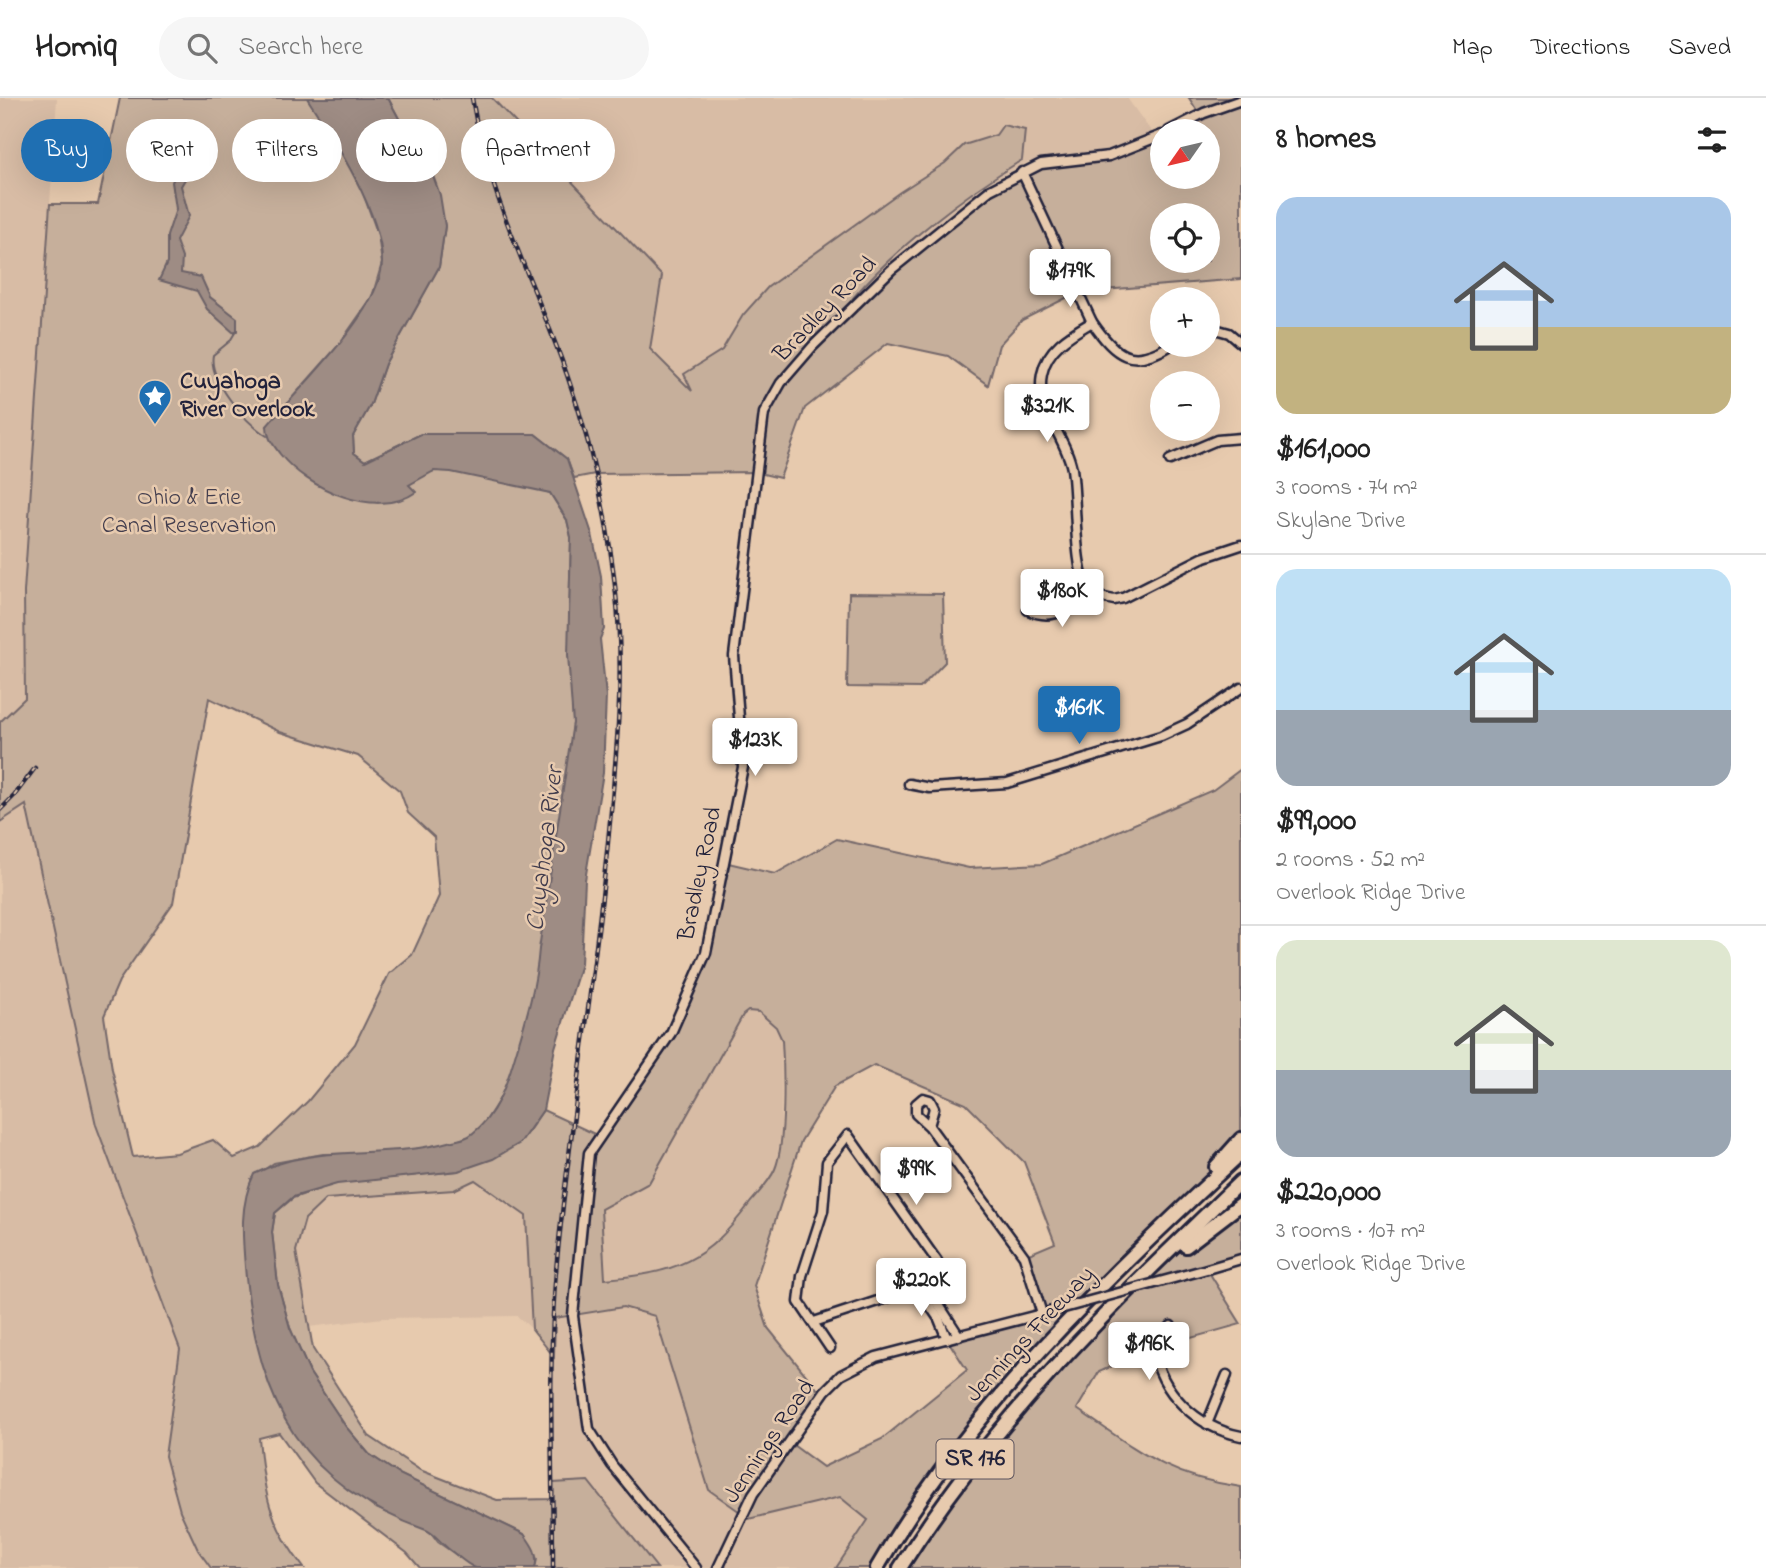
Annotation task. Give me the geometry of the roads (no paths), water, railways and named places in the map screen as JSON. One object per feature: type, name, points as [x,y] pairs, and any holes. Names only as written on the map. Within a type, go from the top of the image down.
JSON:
[{"type":"highway","points":[[1186,1205],[1241,1139]]},
{"type":"highway","name":"Jennings Freeway","points":[[877,1568],[924,1495],[985,1415],[1055,1335],[1241,1153]]},
{"type":"highway","name":"Jennings Freeway","points":[[901,1568],[947,1497],[998,1430],[1050,1370],[1241,1181]]},
{"type":"highway","points":[[1124,1297],[1241,1204]]},
{"type":"street","points":[[1193,119],[1241,100]]},
{"type":"street","name":"Bradley Road","points":[[696,1568],[612,1465],[589,1429],[573,1316],[589,1153],[671,1033],[706,953],[743,767],[734,656],[764,413],[781,383],[813,346],[891,270],[990,190],[1041,164],[1109,156],[1150,140]]},
{"type":"street","points":[[1022,172],[1092,322],[1107,344],[1127,356],[1150,356]]},
{"type":"street","points":[[1090,596],[1082,578],[1070,459],[1043,403],[1041,378],[1050,353],[1092,322]]},
{"type":"street","points":[[1220,330],[1229,333],[1241,343]]},
{"type":"street","points":[[1170,460],[1217,440],[1241,438]]},
{"type":"street","points":[[1028,610],[1046,617],[1057,615],[1090,596],[1114,600],[1123,598],[1202,558],[1241,545]]},
{"type":"street","points":[[909,784],[930,788],[1007,783],[1161,736],[1187,724],[1241,688]]},
{"type":"street","points":[[929,1126],[1024,1256],[1046,1313]]},
{"type":"street","points":[[814,1322],[922,1286],[937,1261],[848,1135],[827,1162],[823,1211],[802,1276],[799,1302],[830,1348]]},
{"type":"street","name":"Jennings Road","points":[[718,1568],[753,1494],[825,1391],[856,1365],[1241,1259]]},
{"type":"street","points":[[922,1286],[959,1336]]},
{"type":"street","points":[[922,1286],[940,1319],[947,1339]]},
{"type":"street","points":[[1171,1326],[1153,1348],[1156,1367],[1185,1409],[1207,1424],[1241,1436]]},
{"type":"street","points":[[1207,1424],[1227,1375]]},
{"type":"waterway","points":[[236,331],[230,341],[213,355],[216,376],[239,411],[267,436]]},
{"type":"railway","points":[[472,98],[479,134],[500,204],[554,340],[584,428],[608,538],[619,625],[618,718],[611,811],[554,1298],[551,1375],[553,1568]]},
{"type":"railway","points":[[0,810],[35,768]]},
{"type":"place","name":"Cuyahoga River Overlook","points":[[155,426]]},
{"type":"park label","name":"Ohio & Erie Canal Reservation","points":[[189,512]]},
{"type":"water label","name":"Cuyahoga River","points":[[546,849]]}]
